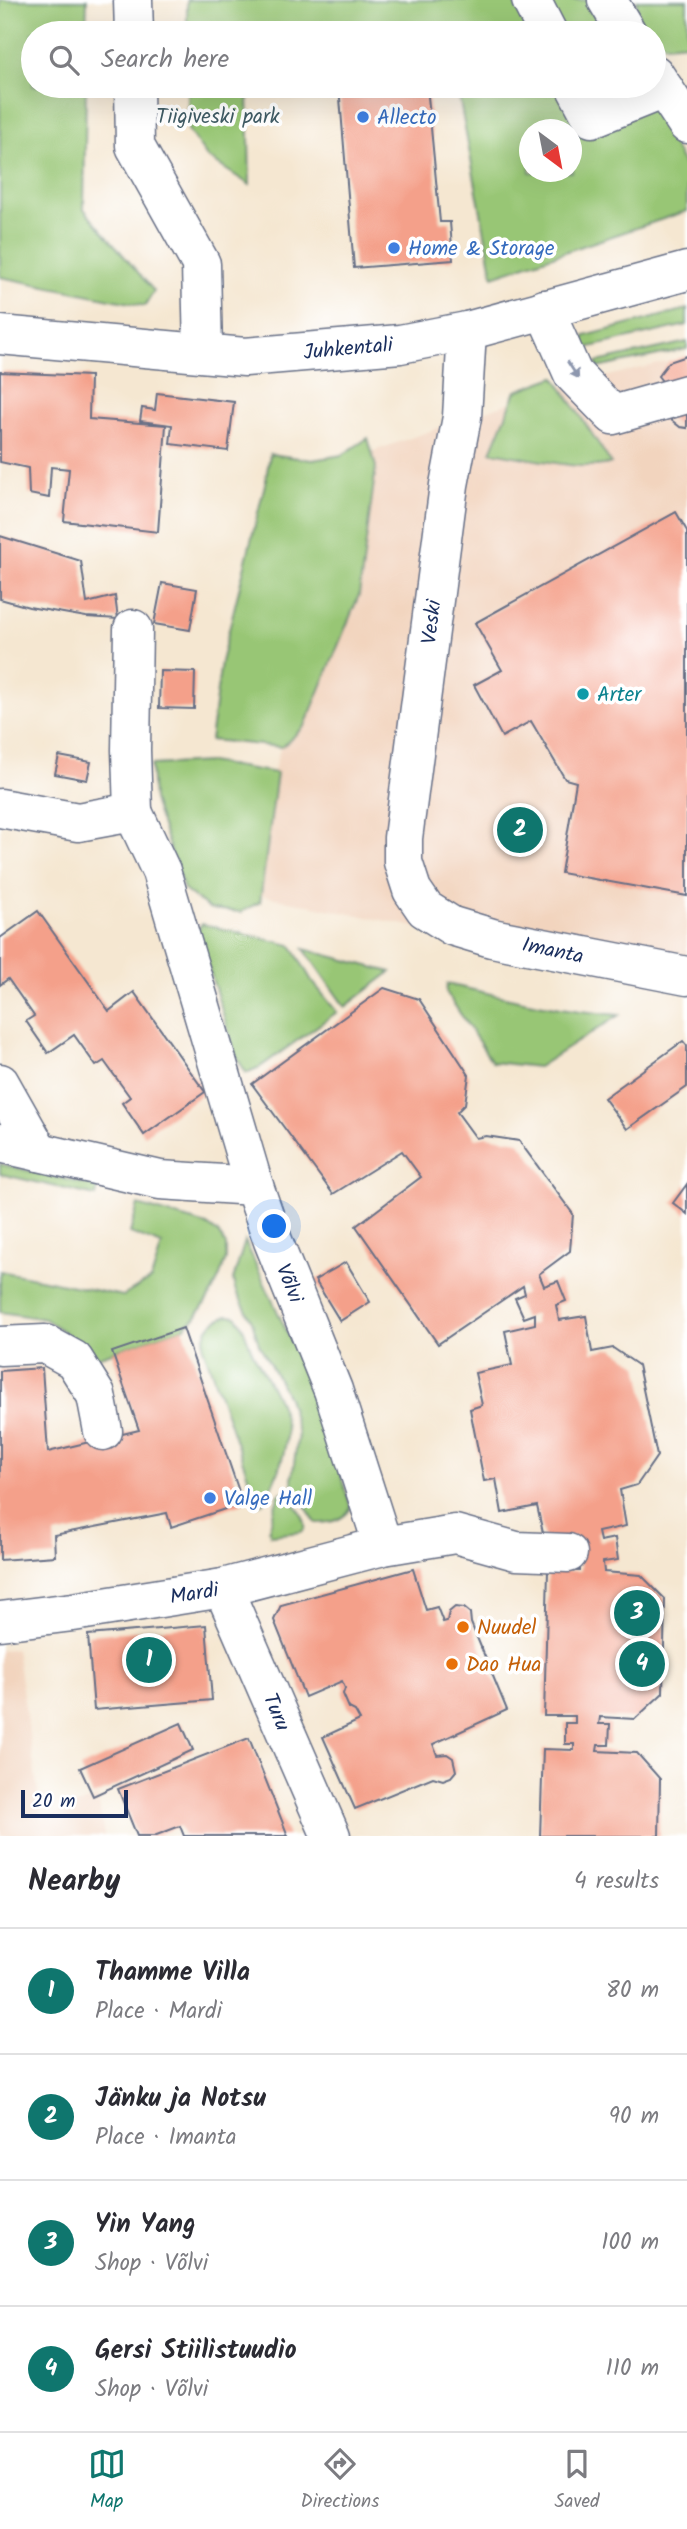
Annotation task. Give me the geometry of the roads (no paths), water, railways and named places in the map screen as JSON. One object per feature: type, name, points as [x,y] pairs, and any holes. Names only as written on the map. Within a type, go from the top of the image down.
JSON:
[{"type":"street","points":[[133,0],[134,21]]},
{"type":"street","points":[[531,0],[542,21]]},
{"type":"street","points":[[607,0],[620,21]]},
{"type":"street","points":[[666,92],[687,124]]},
{"type":"street","points":[[134,98],[135,146],[201,264],[203,353]]},
{"type":"street","points":[[581,98],[592,118],[628,98]]},
{"type":"street","name":"Juhkentali","points":[[0,335],[245,357],[400,344],[467,331],[687,271]]},
{"type":"street","points":[[544,309],[573,373],[613,415],[687,394]]},
{"type":"street","name":"Veski","points":[[425,909],[412,890],[403,862],[403,838],[449,485],[462,416],[467,331]]},
{"type":"street","points":[[0,808],[78,822],[133,812],[133,629]]},
{"type":"street","name":"Võlvi","points":[[133,812],[162,871],[254,1186],[273,1241],[333,1390],[383,1546]]},
{"type":"street","name":"Imanta","points":[[425,909],[452,926],[492,938],[687,976]]},
{"type":"street","points":[[0,1083],[39,1152]]},
{"type":"street","points":[[0,1143],[160,1180],[254,1186]]},
{"type":"street","points":[[0,1346],[45,1344],[74,1360],[96,1395],[103,1431]]},
{"type":"street","name":"Mardi","points":[[0,1620],[74,1612],[223,1588],[383,1546],[455,1534],[516,1551],[568,1553]]},
{"type":"street","name":"Turu","points":[[223,1588],[331,1836]]},
{"type":"place","name":"Allecto","points":[[363,117]]},
{"type":"place","name":"Home & Storage","points":[[394,248]]},
{"type":"place","name":"Arter","points":[[583,694]]},
{"type":"place","name":"Jänku ja Notsu","points":[[520,830]]},
{"type":"place","name":"Valge Hall","points":[[210,1498]]},
{"type":"place","name":"Yin Yang","points":[[637,1613]]},
{"type":"place","name":"Nuudel","points":[[463,1627]]},
{"type":"place","name":"Thamme Villa","points":[[149,1660]]},
{"type":"place","name":"Dao Hua","points":[[452,1664]]},
{"type":"place","name":"Gersi Stiilistuudio","points":[[642,1664]]},
{"type":"park label","name":"Tiigiveski park","points":[[218,116]]}]
